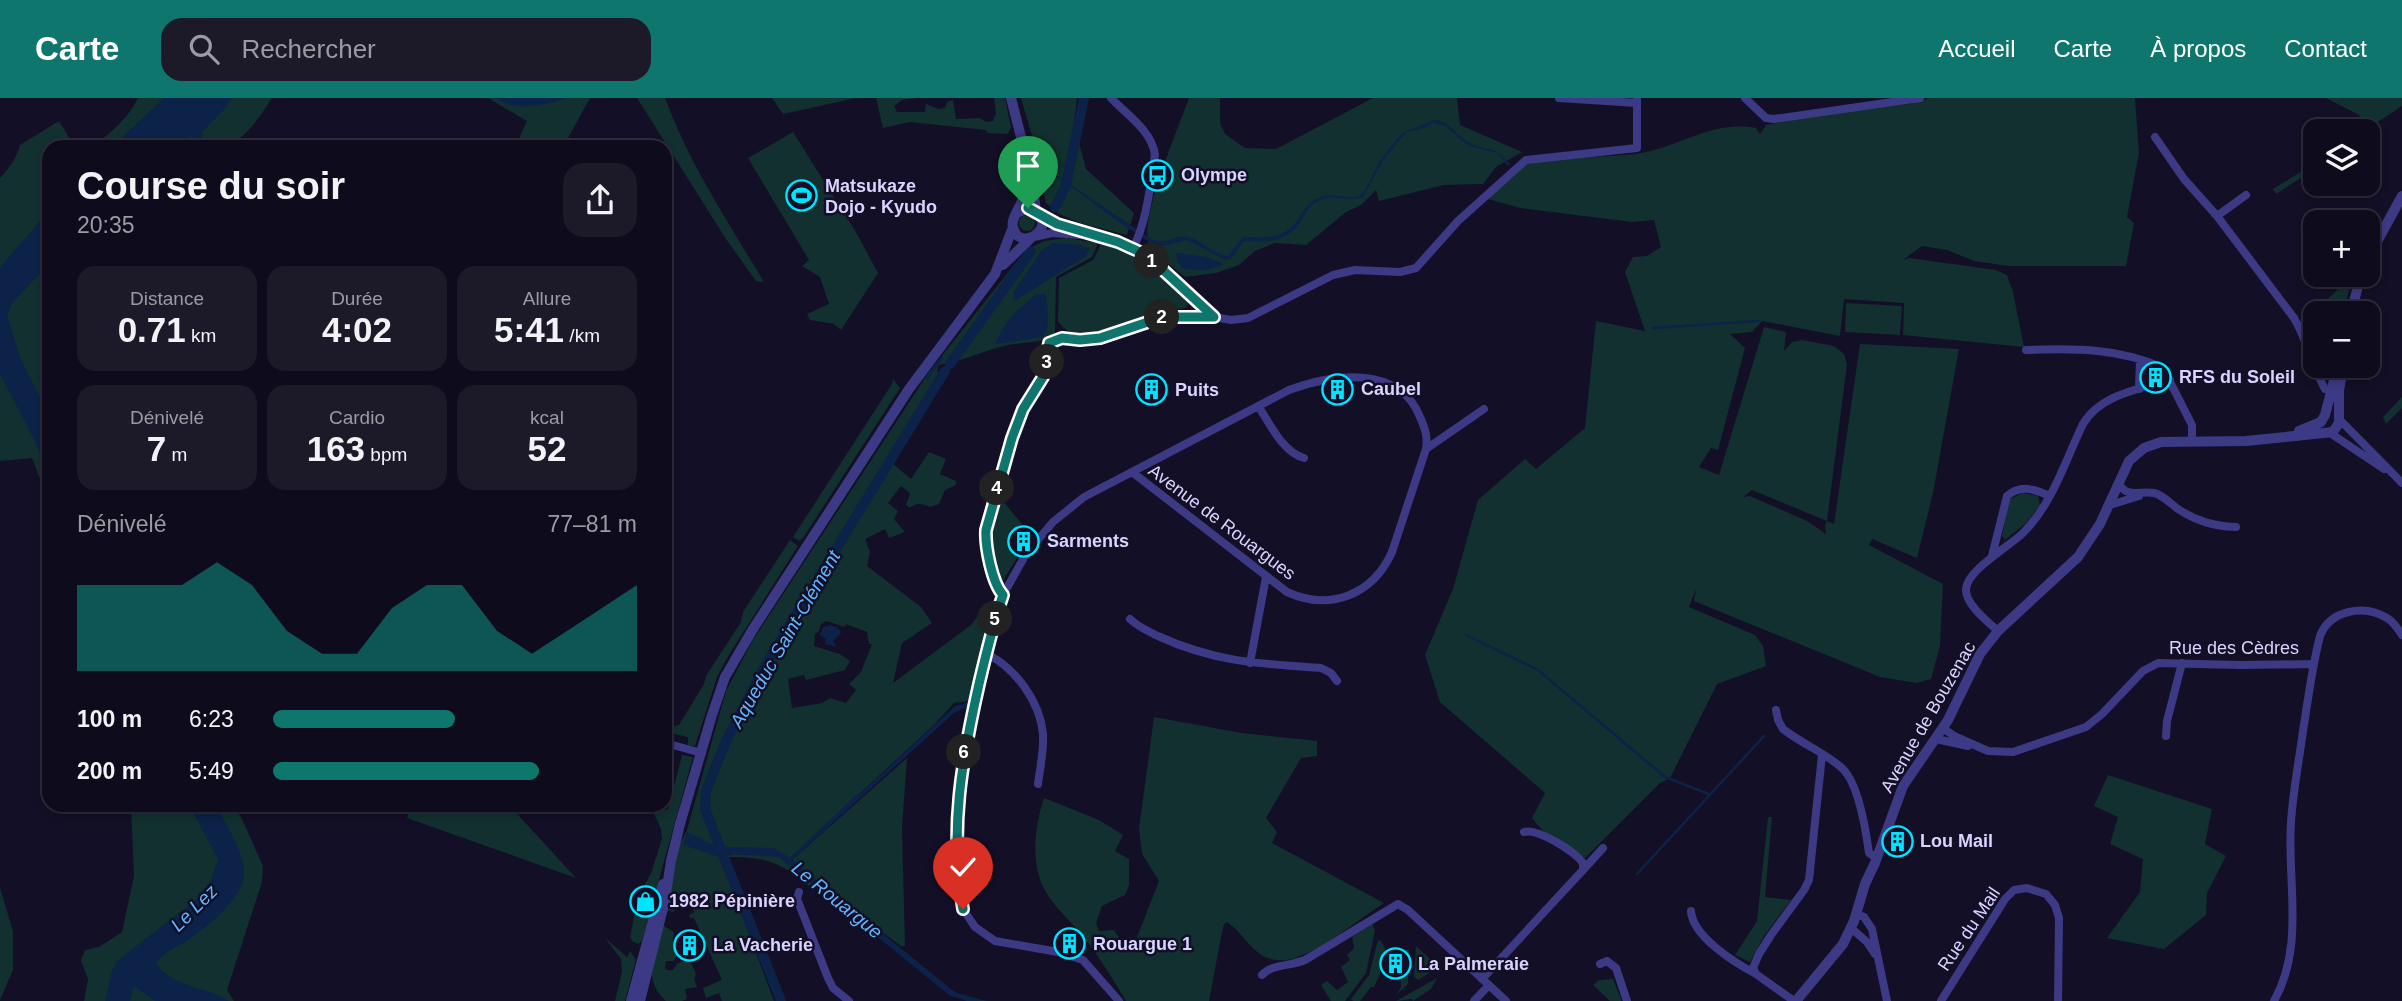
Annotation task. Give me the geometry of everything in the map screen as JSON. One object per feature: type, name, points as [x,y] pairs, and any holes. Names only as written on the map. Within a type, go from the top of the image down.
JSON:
[{"type":"street","points":[[639,1000],[639,971],[725,677],[744,642],[925,365],[998,270],[1042,228],[1011,98]]},
{"type":"street","points":[[1111,98],[1147,134],[1154,148],[1139,233],[1133,248]]},
{"type":"street","points":[[1003,595],[996,584],[986,530],[1012,438],[1023,409],[1043,377],[1049,343],[1062,338],[1100,338],[1163,317],[1214,317],[1231,320],[1248,318],[1333,275],[1355,270],[1412,270],[1458,221],[1526,160],[1637,148],[1637,100],[1559,98]]},
{"type":"street","points":[[1745,98],[1766,118],[1774,119],[1920,98]]},
{"type":"street","points":[[2155,137],[2294,318],[2325,389],[2336,392]]},
{"type":"street","points":[[998,270],[1025,192],[1029,169]]},
{"type":"street","points":[[2217,216],[2246,195]]},
{"type":"street","points":[[2380,236],[2402,197]]},
{"type":"street","points":[[1017,213],[1028,208],[1065,227],[1133,248],[1162,269],[1214,317]]},
{"type":"street","points":[[1013,227],[1021,237],[1052,233],[1103,237]]},
{"type":"street","points":[[2026,350],[2107,352],[2163,369],[2192,425],[2192,441]]},
{"type":"street","points":[[2138,389],[2140,360]]},
{"type":"street","name":"Avenue de Rouargues","points":[[1119,1001],[1083,960],[1058,952],[995,941],[975,928],[963,909],[957,814],[961,768],[994,622],[1003,595],[1026,554],[1053,522],[1084,497],[1289,390],[1327,379],[1360,377],[1384,382],[1400,390],[1413,404],[1427,436],[1426,449],[1392,552],[1382,571],[1371,583],[1345,597],[1319,600],[1295,596],[1266,577],[1132,472]]},
{"type":"street","points":[[2328,433],[2338,426],[2337,378]]},
{"type":"street","points":[[2340,378],[2323,418],[2323,430],[2401,482]]},
{"type":"street","points":[[1998,631],[1973,606],[1966,593],[1972,576],[2033,523],[2050,496],[2087,418],[2109,401],[2170,380]]},
{"type":"street","points":[[1258,405],[1283,443],[1293,453],[1304,458]]},
{"type":"street","points":[[1426,449],[1484,409]]},
{"type":"street","points":[[2323,418],[2332,414],[2339,418],[2401,482]]},
{"type":"street","name":"Avenue de Bouzenac","points":[[2286,436],[2323,418]]},
{"type":"street","name":"Avenue de Bouzenac","points":[[1796,1000],[1831,967],[1849,944],[1903,786],[1943,727],[1980,654],[1998,631],[2078,557],[2094,536],[2129,461],[2144,448],[2161,442],[2246,441],[2328,433]]},
{"type":"street","points":[[2119,484],[2131,494],[2155,493],[2204,523],[2236,527]]},
{"type":"street","points":[[1992,558],[2007,496],[2019,488],[2036,490],[2050,496]]},
{"type":"street","points":[[2110,505],[2145,494]]},
{"type":"street","points":[[1250,663],[1266,577]]},
{"type":"street","points":[[2274,1001],[2290,960],[2293,918],[2291,814],[2314,664],[2324,628],[2333,618],[2345,613],[2363,611],[2386,617],[2402,635]]},
{"type":"street","points":[[1130,619],[1169,641],[1222,657],[1250,663],[1321,668],[1331,673],[1338,681]]},
{"type":"street","points":[[987,654],[1015,675],[1030,696],[1038,715],[1043,744],[1038,784]]},
{"type":"street","name":"Rue des Cèdres","points":[[1936,739],[2004,753],[2076,731],[2095,721],[2129,684],[2148,667],[2158,663],[2241,666],[2314,664]]},
{"type":"street","points":[[2166,736],[2167,721],[2182,663]]},
{"type":"street","points":[[1776,710],[1783,729],[1846,773],[1862,817],[1869,853],[1876,861]]},
{"type":"street","name":"Rue des Cèdres","points":[[1943,727],[1974,747]]},
{"type":"street","points":[[672,745],[702,753]]},
{"type":"street","points":[[1756,974],[1753,968],[1759,954],[1809,880],[1822,755]]},
{"type":"street","points":[[1524,832],[1534,831],[1567,850],[1580,859],[1583,870]]},
{"type":"street","points":[[1474,1001],[1486,982],[1603,849]]},
{"type":"street","points":[[639,1000],[646,992],[645,983],[668,888],[671,861]]},
{"type":"street","name":"Rue du Mail","points":[[1941,1001],[2005,899],[2014,890],[2027,888],[2046,894],[2058,911],[2057,1001]]},
{"type":"street","points":[[799,892],[797,899],[830,983],[849,1001]]},
{"type":"street","points":[[1262,975],[1270,968],[1294,965],[1305,960],[1398,904],[1408,910],[1506,1001]]},
{"type":"street","points":[[1691,911],[1693,925],[1733,961],[1796,1000]]},
{"type":"street","points":[[1859,915],[1868,921],[1872,929],[1886,1001]]},
{"type":"street","points":[[1854,929],[1870,945],[1878,960]]},
{"type":"street","points":[[1601,964],[1607,961],[1616,968],[1627,1001]]},
{"type":"green space","points":[[138,98],[272,98],[257,120],[237,140],[101,140],[134,106]]},
{"type":"green space","points":[[488,98],[590,98],[567,140],[518,140],[527,121]]},
{"type":"green space","points":[[637,98],[665,98],[697,169],[764,282],[756,281],[726,239],[672,153],[672,140],[664,140]]},
{"type":"green space","points":[[772,98],[856,98],[783,114]]},
{"type":"green space","points":[[876,98],[917,98],[902,100],[894,106],[897,112],[925,112],[926,104],[938,109],[945,108],[947,102],[953,100],[956,119],[980,118],[986,122],[993,121],[996,113],[994,98],[1005,98],[1011,127],[1008,134],[910,122],[883,128]]},
{"type":"green space","points":[[1021,98],[1077,98],[1074,124],[1086,169],[1134,213],[1127,235],[1080,223],[1059,214],[1046,203],[1035,146]]},
{"type":"green space","points":[[1189,98],[1220,98],[1220,123],[1225,134],[1245,148],[1276,149],[1373,98],[1457,98],[1460,125],[1522,152],[1496,167],[1483,184],[1444,185],[1379,201],[1376,190],[1361,205],[1346,212],[1306,245],[1275,243],[1255,251],[1239,265],[1216,273],[1185,277],[1151,248],[1147,232],[1169,150]]},
{"type":"green space","points":[[1930,98],[2135,98],[2139,153],[2127,217],[2134,223],[2126,266],[2009,266],[1974,261],[1947,250],[1922,246],[1903,260],[1909,258],[1996,270],[2007,275],[2024,347],[1903,335],[1904,303],[1844,299],[1840,336],[1762,321],[1752,332],[1730,334],[1745,348],[1718,450],[1711,448],[1699,467],[1719,475],[1764,327],[1786,332],[1784,351],[1792,342],[1802,340],[1834,346],[1844,354],[1847,364],[1827,521],[1834,524],[1860,344],[1959,349],[1933,493],[1917,558],[1872,539],[1869,545],[1943,584],[1940,646],[1931,679],[1916,683],[1880,677],[1694,601],[1696,589],[1689,607],[1755,635],[1763,646],[1766,666],[1717,684],[1670,778],[1659,784],[1585,858],[1542,830],[1532,818],[1545,793],[1440,702],[1425,655],[1453,589],[1478,500],[1525,459],[1536,469],[1585,428],[1596,321],[1645,331],[1625,272],[1633,257],[1647,256],[1661,247],[1654,220],[1632,222],[1520,208],[1488,199],[1514,172],[1530,163],[1636,154],[1724,128],[1756,128],[1760,134],[1766,125],[1832,112],[1910,104]],"holes":[[[1752,490],[1827,521],[1826,534],[1807,521],[1750,496],[1743,497]]]},
{"type":"green space","points":[[2326,98],[2402,98],[2402,106],[2380,120],[2361,119],[2359,115]]},
{"type":"green space","points":[[59,121],[71,140],[42,140],[42,484],[32,458],[0,461],[0,178],[12,163],[20,145]]},
{"type":"green space","name":"Matsukaze Dojo - Kyudo","points":[[793,132],[857,234],[878,273],[841,330],[834,324],[810,320],[807,314],[829,304],[820,277],[802,266],[809,260],[748,158]]},
{"type":"green space","points":[[2303,170],[2303,177],[2276,194],[2273,189]]},
{"type":"green space","points":[[1027,215],[1033,217],[1033,229],[1027,231],[1021,229],[1019,223],[1021,217]]},
{"type":"green space","points":[[1066,238],[1098,243],[1092,257],[1056,277],[1055,334],[1038,341],[1008,345],[939,365],[937,372],[946,372],[901,442],[892,463],[911,479],[929,452],[946,459],[940,474],[956,481],[956,485],[945,490],[939,504],[930,507],[917,504],[910,508],[906,505],[910,493],[901,486],[888,503],[898,511],[894,519],[905,532],[889,538],[885,529],[865,539],[870,552],[867,566],[921,607],[932,623],[902,643],[893,683],[971,625],[981,612],[987,625],[969,701],[954,703],[935,724],[789,859],[776,850],[720,849],[722,862],[774,1001],[722,1001],[719,993],[706,998],[703,988],[722,980],[694,918],[690,918],[689,915],[694,912],[691,894],[685,892],[673,912],[666,910],[679,846],[687,830],[726,691],[753,640],[929,372],[1026,250],[1044,241]],"holes":[[[826,621],[845,627],[846,624],[867,632],[869,644],[872,644],[861,672],[849,684],[856,690],[846,703],[830,698],[822,703],[792,708],[788,679],[804,675],[806,680],[845,670],[850,661],[840,654],[814,646],[815,634],[821,624]]]},
{"type":"green space","points":[[1101,244],[1124,252],[1145,265],[1183,297],[1188,303],[1186,308],[1165,310],[1165,313],[1093,335],[1068,331],[1058,321],[1059,278],[1093,260]]},
{"type":"green space","points":[[2341,287],[2350,287],[2346,301],[2326,301]]},
{"type":"green space","points":[[1846,303],[1902,306],[1900,335],[1845,332]]},
{"type":"green space","points":[[2144,365],[2156,369],[2162,375],[2161,378],[2143,382]]},
{"type":"green space","points":[[893,379],[900,388],[799,541],[793,537]]},
{"type":"green space","points":[[2402,397],[2402,408],[2386,424],[2383,417]]},
{"type":"green space","points":[[2023,493],[2038,496],[2040,505],[2026,523],[2005,540],[2002,536],[2008,504],[2010,499]]},
{"type":"green space","points":[[1002,500],[1032,536],[1029,540],[1024,537],[1020,542],[1024,547],[1002,582],[991,536]]},
{"type":"green space","points":[[790,540],[798,546],[727,658],[717,677],[695,746],[688,745],[688,737],[672,734],[672,727],[679,725],[704,684],[706,676],[741,622],[743,612]]},
{"type":"green space","points":[[1154,717],[1242,733],[1317,741],[1317,756],[1301,758],[1266,818],[1277,832],[1272,843],[1384,903],[1317,948],[1287,960],[1263,956],[1227,922],[1222,932],[1209,1001],[1126,1001],[1105,966],[1043,886],[1036,861],[1036,835],[1044,798],[1099,820],[1123,835],[1115,851],[1129,859],[1129,885],[1125,895],[1102,906],[1096,923],[1099,931],[1114,930],[1124,945],[1134,945],[1159,881],[1142,854],[1139,829]]},
{"type":"green space","points":[[682,755],[693,757],[642,941],[638,944],[630,937],[638,897],[651,873],[662,839],[661,829],[653,812],[672,812],[672,794]]},
{"type":"green space","points":[[907,758],[902,828],[905,946],[901,946],[792,860]]},
{"type":"green space","points":[[2108,775],[2212,809],[2205,844],[2226,856],[2207,893],[2206,915],[2164,949],[2107,938],[2140,892],[2143,859],[2110,844],[2118,817],[2094,806]]},
{"type":"green space","points":[[131,812],[237,812],[241,817],[263,866],[262,882],[227,990],[234,1001],[84,1001],[88,979],[81,961],[85,950],[99,947],[122,932],[134,876]]},
{"type":"green space","points":[[409,812],[515,812],[576,878],[407,818]]},
{"type":"green space","points":[[1768,817],[1772,817],[1765,897],[1791,900],[1764,936],[1750,962],[1735,955],[1757,921]]},
{"type":"green space","points":[[724,856],[779,856],[817,888],[814,890],[775,864],[755,858]]},
{"type":"green space","points":[[728,857],[784,1001],[778,1001],[723,859]]},
{"type":"green space","points":[[0,888],[13,931],[13,970],[0,1000]]},
{"type":"green space","points":[[1372,924],[1375,930],[1366,973],[1345,1001],[1331,1001],[1321,985],[1327,981],[1337,990],[1348,982],[1341,967],[1350,960],[1347,955],[1354,948],[1352,937]]},
{"type":"green space","points":[[662,925],[674,932],[676,958],[674,961],[666,961],[665,968],[673,970],[677,964],[689,958],[696,974],[694,979],[697,987],[685,989],[687,999],[682,1001],[666,1001],[654,984],[652,965]]},
{"type":"green space","points":[[604,937],[627,957],[630,951],[636,960],[625,1001],[615,1001],[622,972],[621,959]]},
{"type":"green space","points":[[1378,940],[1385,948],[1384,966],[1380,967],[1374,987],[1371,987],[1360,1001],[1353,1001],[1351,999],[1369,975]]},
{"type":"green space","points":[[1416,946],[1439,967],[1418,980],[1414,977]]},
{"type":"green space","points":[[1406,950],[1409,950],[1408,984],[1397,994],[1401,987],[1401,976],[1404,976]]},
{"type":"green space","points":[[1437,978],[1431,989],[1413,1001],[1396,1001]]},
{"type":"green space","points":[[1613,979],[1621,1001],[1610,1001],[1593,985],[1599,980]]},
{"type":"water","points":[[164,98],[232,98],[202,132],[203,140],[193,140],[192,136],[185,140],[119,140]]},
{"type":"water","points":[[496,98],[567,98],[540,105],[521,106],[504,103]]},
{"type":"water","points":[[1435,120],[1445,123],[1474,145],[1493,150],[1503,157],[1510,164],[1508,166],[1497,153],[1472,147],[1446,126],[1433,123],[1407,132],[1401,138],[1382,162],[1363,197],[1320,200],[1310,207],[1288,235],[1267,241],[1244,241],[1232,258],[1226,260],[1187,240],[1162,246],[1153,244],[1033,159],[1151,239],[1165,241],[1186,237],[1228,256],[1243,237],[1274,236],[1287,231],[1307,206],[1317,199],[1330,195],[1359,196],[1365,191],[1379,162],[1402,133]]},
{"type":"water","points":[[42,219],[42,271],[13,302],[7,315],[21,360],[42,401],[42,460],[0,374],[0,267]]},
{"type":"water","points":[[1053,243],[1080,245],[1090,249],[1086,256],[1015,301],[1013,293],[1041,251]]},
{"type":"water","points":[[1176,253],[1207,257],[1224,264],[1203,270],[1182,268]]},
{"type":"water","points":[[1037,294],[1046,294],[1048,311],[1048,322],[1042,337],[995,344],[1012,316]]},
{"type":"water","points":[[830,625],[838,628],[841,633],[833,641],[837,647],[825,644],[826,639],[820,635],[823,627]]},
{"type":"water","name":"Le Rouargue","points":[[968,703],[967,707],[954,713],[792,860],[951,989],[987,1001],[967,1001],[949,995],[779,857],[735,854],[719,857],[683,845],[687,832],[718,847],[774,848],[790,858],[955,706]]},
{"type":"water","name":"Le Lez","points":[[193,812],[220,812],[242,859],[242,885],[231,903],[215,919],[156,963],[180,982],[229,1001],[155,1001],[134,986],[130,1001],[105,1001],[117,961],[196,900],[211,880],[218,859]]},
{"type":"waterway","name":"Aqueduc Saint-Clément","points":[[1055,207],[1066,185],[1084,98]]},
{"type":"waterway","name":"Aqueduc Saint-Clément","points":[[950,364],[1031,251]]},
{"type":"waterway","points":[[1653,328],[1758,321]]},
{"type":"waterway","points":[[927,379],[942,358]]},
{"type":"waterway","name":"Aqueduc Saint-Clément","points":[[781,1001],[705,809],[706,791],[728,737],[770,657],[945,371]]},
{"type":"waterway","points":[[1466,635],[1538,670],[1665,777],[1709,794]]},
{"type":"waterway","points":[[1637,874],[1764,736]]},
{"type":"place","name":"Olympe","points":[[1158,175]]},
{"type":"place","name":"Matsukaze Dojo - Kyudo","points":[[802,196]]},
{"type":"place","name":"RFS du Soleil","points":[[2156,377]]},
{"type":"place","name":"Caubel","points":[[1338,389]]},
{"type":"place","name":"Puits","points":[[1152,390]]},
{"type":"place","name":"Sarments","points":[[1024,541]]},
{"type":"place","name":"Lou Mail","points":[[1897,841]]},
{"type":"place","name":"1982 Pépinière","points":[[646,901]]},
{"type":"place","name":"Rouargue 1","points":[[1070,944]]},
{"type":"place","name":"La Vacherie","points":[[690,945]]},
{"type":"place","name":"La Palmeraie","points":[[1395,964]]},
{"type":"route","points":[[963,909],[957,814],[961,768],[994,622],[1003,595],[996,584],[986,530],[1012,438],[1023,409],[1043,377],[1049,343],[1062,338],[1100,338],[1163,317],[1214,317],[1140,252],[1118,242],[1057,224],[1028,208]]}]
